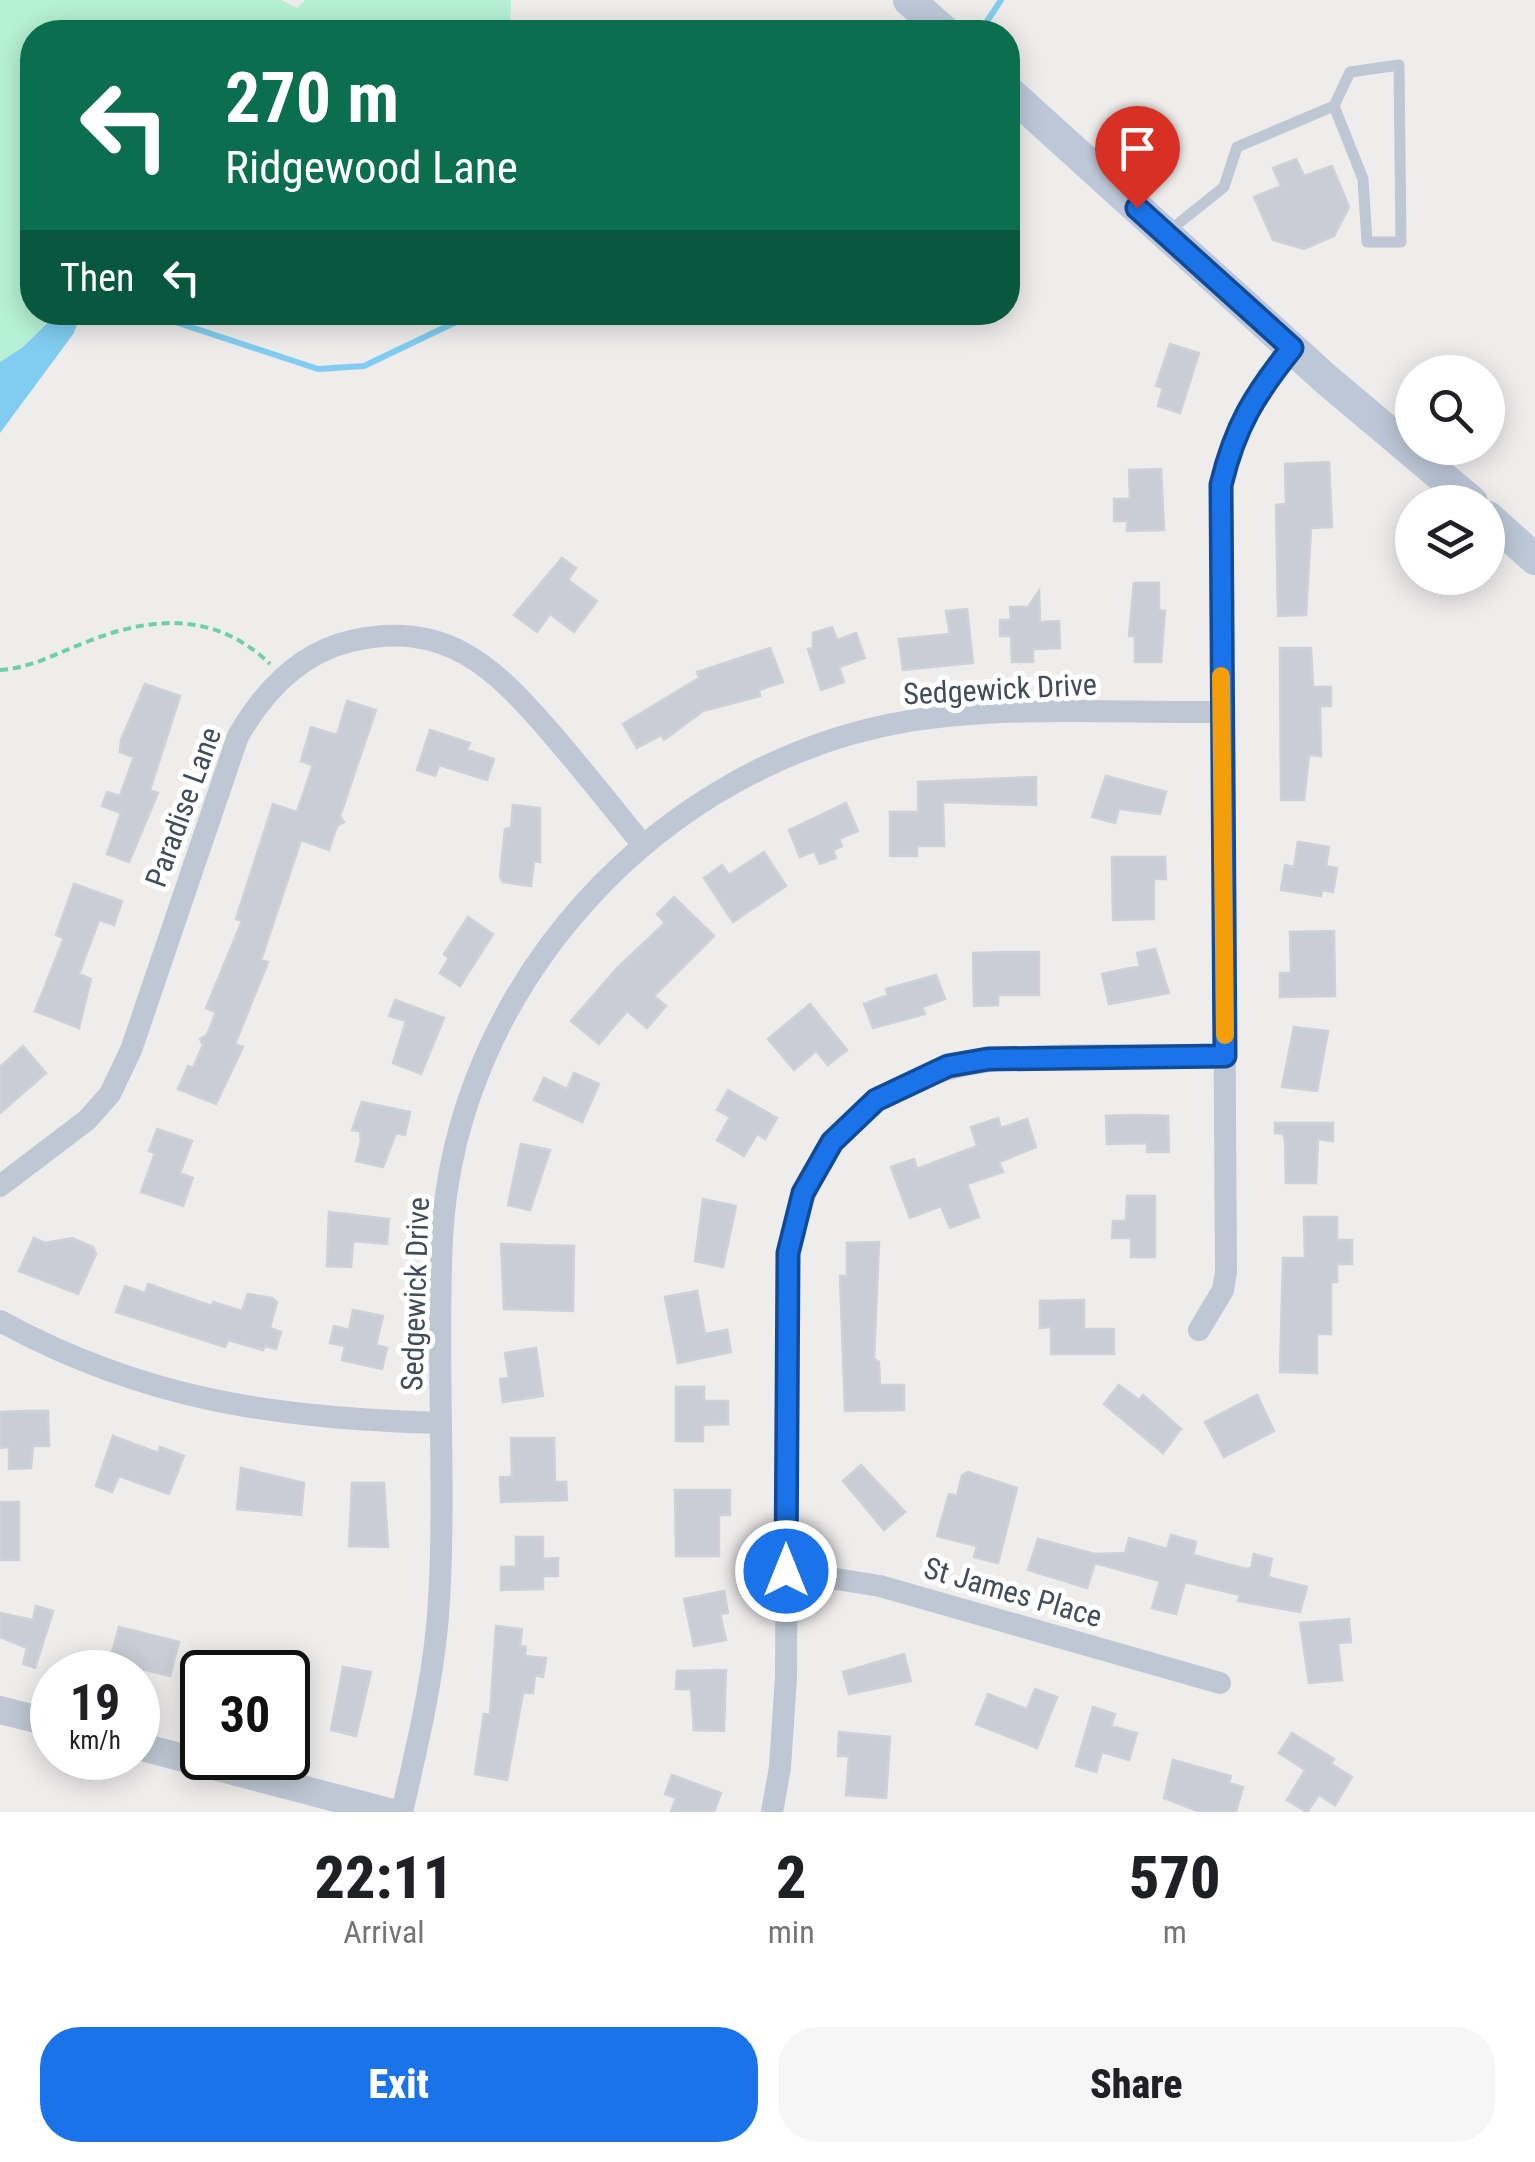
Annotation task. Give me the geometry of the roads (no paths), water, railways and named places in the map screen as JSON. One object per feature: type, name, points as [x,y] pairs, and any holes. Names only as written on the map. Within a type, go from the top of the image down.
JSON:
[{"type":"main road","points":[[909,0],[932,20]]},
{"type":"main road","points":[[1020,102],[1292,348],[1452,485]]},
{"type":"main road","points":[[1505,532],[1535,559]]},
{"type":"street","points":[[1199,1330],[1216,1303],[1226,1272],[1221,485],[1230,447],[1252,397],[1292,348]]},
{"type":"street","name":"Paradise Lane","points":[[0,1186],[88,1120],[110,1094],[131,1050],[238,736],[257,703],[282,676],[318,653],[371,636],[417,637],[461,650],[507,682],[643,845]]},
{"type":"street","name":"Sedgewick Drive","points":[[402,1812],[425,1712],[439,1606],[446,1204],[456,1144],[477,1078],[506,1013],[551,943],[608,877],[643,845],[701,801],[770,764],[882,727],[983,714],[1222,712]]},
{"type":"street","points":[[772,1812],[785,1695],[788,1253],[803,1193],[832,1142],[876,1100],[948,1066],[988,1059],[1225,1056]]},
{"type":"street","points":[[0,1321],[99,1368],[211,1402],[334,1420],[441,1422]]},
{"type":"street","name":"St James Place","points":[[786,1571],[880,1586],[1220,1684]]},
{"type":"street","points":[[0,1710],[30,1718]]},
{"type":"street","points":[[160,1752],[389,1812]]},
{"type":"lane","points":[[1166,234],[1224,187],[1236,147],[1334,106],[1350,72],[1399,64],[1402,242],[1368,242],[1363,179],[1334,106]]},
{"type":"water","points":[[45,325],[77,325],[0,433],[0,362],[23,347]]},
{"type":"waterway","points":[[988,20],[1001,0]]},
{"type":"waterway","points":[[184,325],[318,369],[364,366],[450,325]]}]
